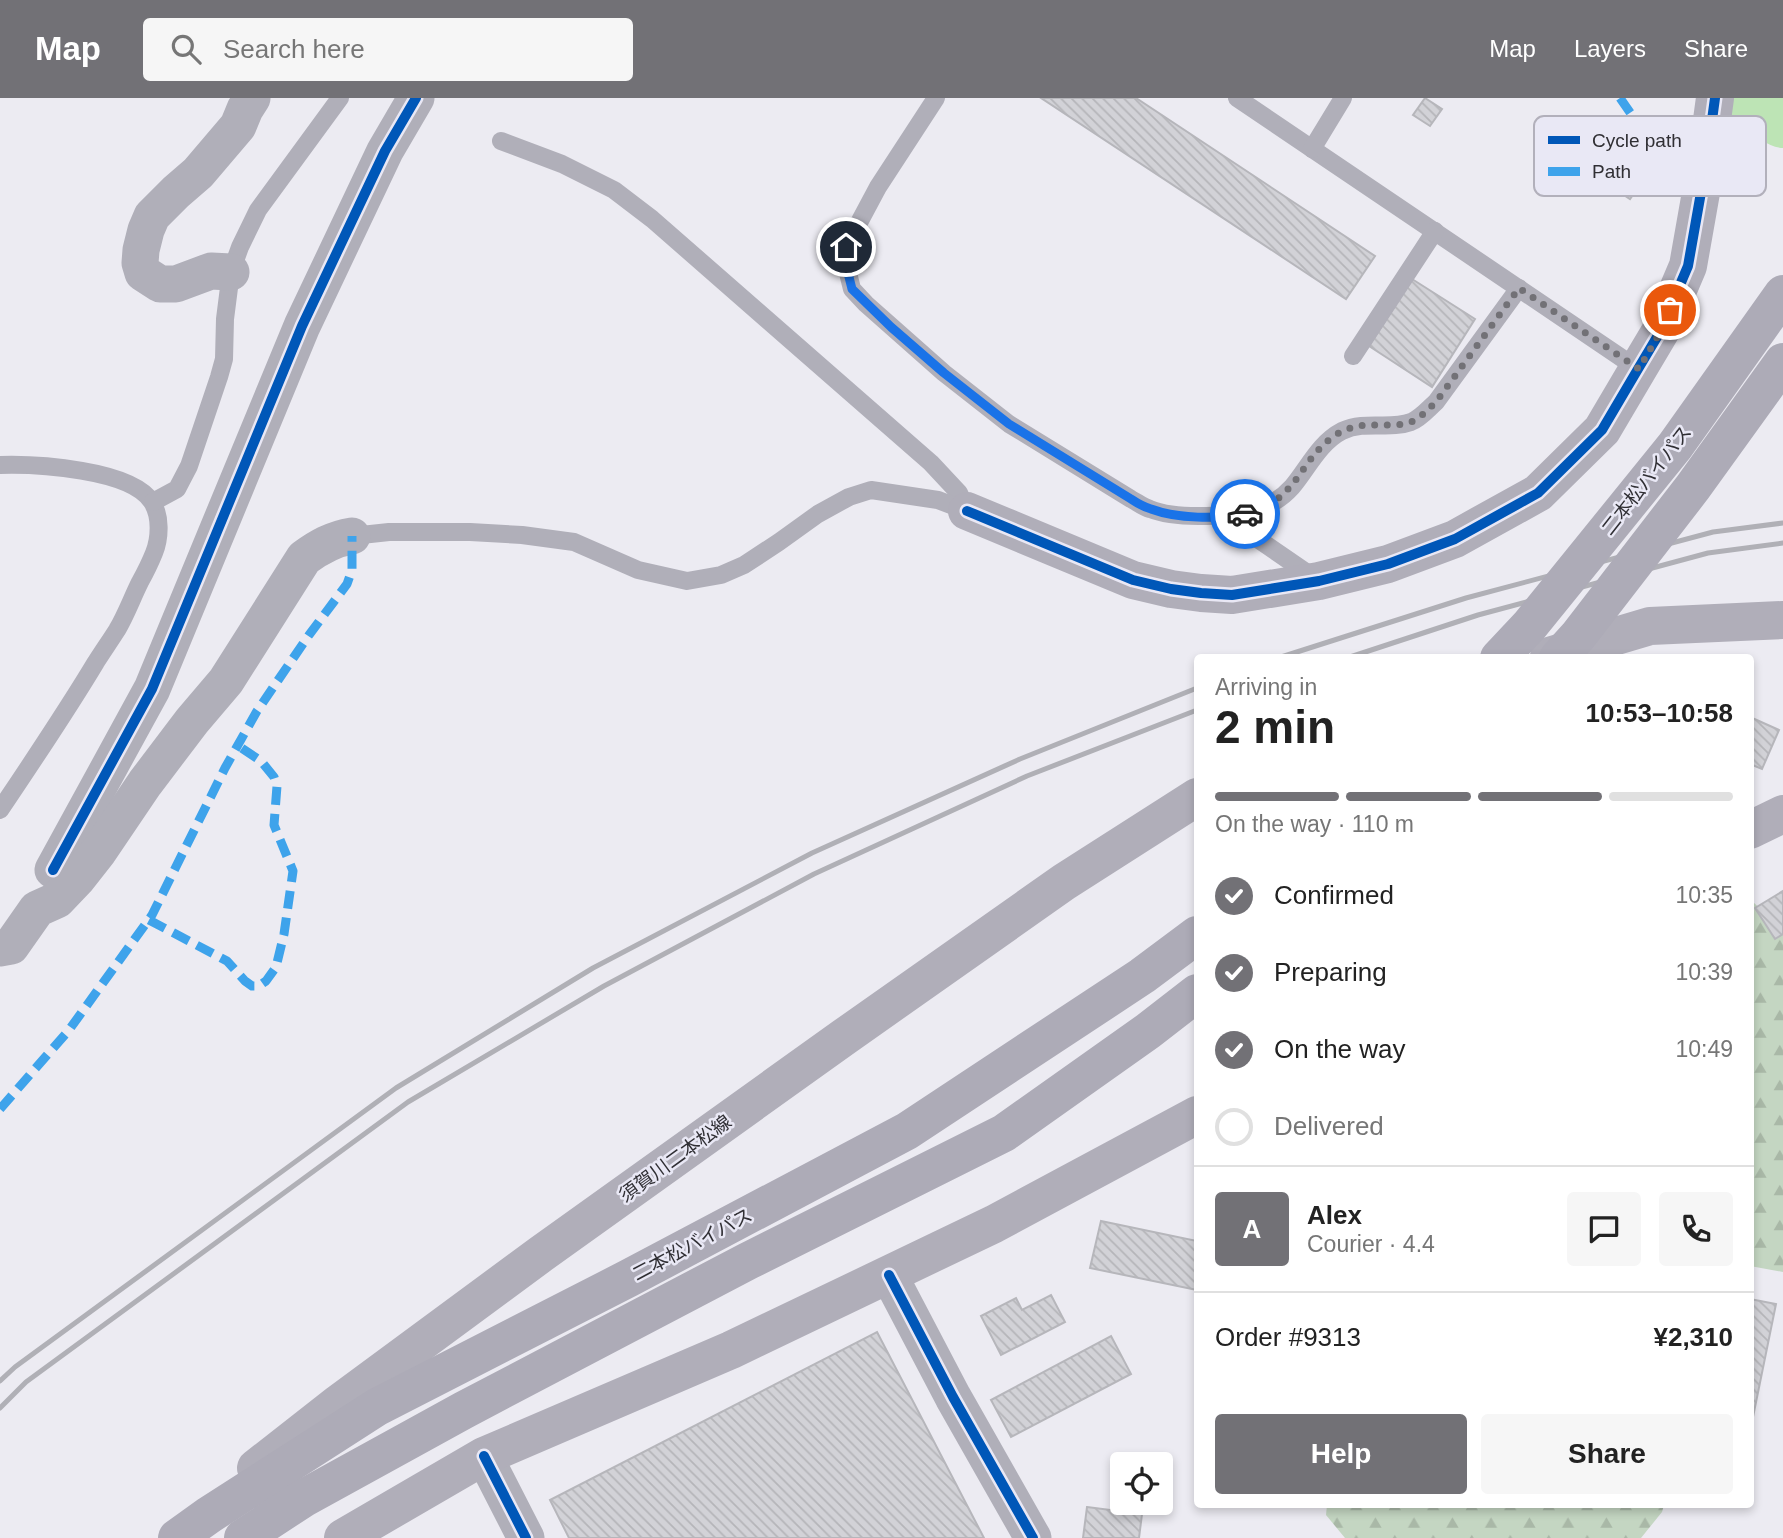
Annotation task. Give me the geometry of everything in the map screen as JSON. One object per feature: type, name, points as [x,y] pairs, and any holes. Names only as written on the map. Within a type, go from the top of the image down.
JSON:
[{"type":"highway","name":"二本松バイパス","points":[[1503,654],[1530,625],[1675,446],[1783,294]]},
{"type":"highway","name":"二本松バイパス","points":[[1562,654],[1693,487],[1783,362]]},
{"type":"highway","name":"二本松バイパス","points":[[177,1538],[377,1407],[907,1131],[1142,976],[1194,937]]},
{"type":"highway","points":[[243,1538],[304,1498],[464,1410],[748,1261],[1004,1133],[1194,995]]},
{"type":"main road","points":[[1713,116],[1716,98]]},
{"type":"main road","points":[[967,511],[1133,580],[1171,589],[1232,595],[1320,581],[1388,564],[1455,539],[1538,493],[1602,430],[1660,332],[1688,266],[1700,196]]},
{"type":"main road","points":[[1556,654],[1650,626],[1783,620]]},
{"type":"main road","name":"須賀川二本松線","points":[[167,1538],[339,1403],[541,1254],[1064,881],[1194,799]]},
{"type":"main road","points":[[1754,828],[1783,814]]},
{"type":"main road","points":[[343,1538],[484,1456],[731,1350],[888,1275],[994,1224],[1194,1117]]},
{"type":"street","points":[[231,272],[211,271],[176,284],[160,284],[143,273],[140,263],[141,250],[152,216],[198,173],[238,126],[252,98]]},
{"type":"street","points":[[53,870],[152,690],[302,326],[385,150],[416,98]]},
{"type":"street","points":[[4,952],[37,909],[57,900],[99,851],[145,783],[226,681],[304,558],[321,546],[342,537],[352,536]]},
{"type":"street","points":[[888,1275],[1032,1538]]},
{"type":"street","points":[[484,1456],[526,1538]]},
{"type":"lane","points":[[153,502],[177,489],[189,466],[224,359],[225,319],[231,272],[240,247],[258,210],[340,98]]},
{"type":"lane","points":[[936,98],[878,187],[846,247],[852,289],[944,373],[1009,424],[1150,509],[1174,515],[1224,516],[1259,510],[1280,499],[1322,446],[1343,431],[1357,425],[1409,422],[1420,417],[1436,402],[1519,288]]},
{"type":"lane","points":[[1237,98],[1639,369]]},
{"type":"lane","points":[[1312,149],[1343,98]]},
{"type":"lane","points":[[501,141],[562,164],[614,190],[652,219],[931,463],[959,493],[967,511]]},
{"type":"lane","points":[[1353,356],[1435,231]]},
{"type":"lane","points":[[0,465],[43,465],[107,477],[133,486],[147,496],[153,502],[158,516],[155,552],[117,629],[77,695],[0,810]]},
{"type":"lane","points":[[352,536],[390,532],[522,535],[574,542],[638,570],[687,581],[721,575],[744,565],[818,514],[849,497],[871,490],[938,500],[967,511]]},
{"type":"lane","points":[[1224,516],[1320,581]]},
{"type":"lane","points":[[37,909],[53,870]]},
{"type":"green space","points":[[1754,903],[1783,930],[1783,1272],[1754,1267]]},
{"type":"green space","points":[[1327,1508],[1663,1508],[1641,1538],[1345,1538],[1326,1515]]},
{"type":"building","points":[[1041,98],[1136,98],[1375,256],[1346,299]]},
{"type":"building","points":[[1425,98],[1442,109],[1430,126],[1413,115]]},
{"type":"building","points":[[1412,279],[1475,319],[1432,387],[1369,346]]},
{"type":"building","points":[[1754,719],[1779,730],[1762,769],[1754,766]]},
{"type":"building","points":[[1783,891],[1783,934],[1775,939],[1755,908]]},
{"type":"building","points":[[1101,1221],[1194,1240],[1194,1289],[1090,1268]]},
{"type":"building","points":[[1051,1295],[1065,1322],[1001,1355],[981,1316],[1016,1298],[1022,1310]]},
{"type":"building","points":[[1754,1300],[1776,1304],[1754,1412]]},
{"type":"building","points":[[877,1332],[984,1538],[569,1538],[550,1500]]},
{"type":"building","points":[[1111,1336],[1131,1374],[1011,1437],[991,1400]]},
{"type":"building","points":[[1087,1507],[1110,1510],[1110,1515],[1142,1515],[1139,1538],[1083,1538]]},
{"type":"waterway","points":[[1739,98],[1783,120]]},
{"type":"railway","points":[[1291,654],[1466,598],[1713,532],[1783,523]]},
{"type":"railway","points":[[1359,654],[1478,615],[1708,553],[1783,543]]},
{"type":"railway","points":[[0,1381],[15,1367],[396,1088],[593,968],[812,853],[1020,759],[1194,689]]},
{"type":"railway","points":[[0,1408],[26,1382],[408,1102],[604,986],[814,874],[1027,776],[1194,711]]},
{"type":"marked path","points":[[1620,98],[1632,116]]},
{"type":"marked path","points":[[0,1109],[69,1030],[152,915],[225,768],[257,711],[347,584],[352,570],[352,536]]},
{"type":"marked path","points":[[149,920],[227,961],[252,986],[259,986],[266,981],[276,967],[284,934],[293,871],[274,825],[277,786],[274,777],[261,761],[237,745]]},
{"type":"cycle path","points":[[53,870],[152,689],[302,326],[385,151],[416,98]]},
{"type":"cycle path","points":[[1713,116],[1715,98]]},
{"type":"cycle path","points":[[967,511],[1133,580],[1171,589],[1232,595],[1319,581],[1388,564],[1455,539],[1538,493],[1602,430],[1660,332],[1688,266],[1700,196]]},
{"type":"cycle path","points":[[889,1275],[953,1397],[1033,1538]]},
{"type":"cycle path","points":[[484,1456],[526,1538]]},
{"type":"way so far","points":[[1245,514],[1280,499],[1322,446],[1343,431],[1357,425],[1409,422],[1420,417],[1436,402],[1519,288],[1639,369],[1670,310]]},
{"type":"route","points":[[846,247],[852,289],[944,373],[1009,424],[1150,509],[1174,515],[1245,514]]}]
